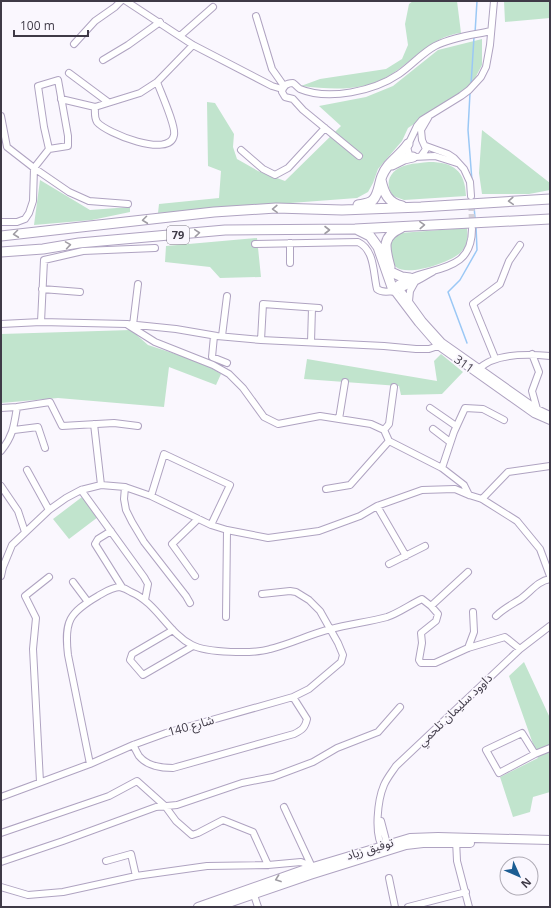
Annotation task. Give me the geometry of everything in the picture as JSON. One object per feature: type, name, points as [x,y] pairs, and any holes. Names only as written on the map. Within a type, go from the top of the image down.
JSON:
[{"type":"highway","points":[[342,210],[369,203],[374,199],[386,168],[391,160],[401,153],[409,142]]},
{"type":"highway","points":[[386,168],[399,161],[417,157]]},
{"type":"highway","points":[[381,179],[386,195],[394,203],[404,206],[421,207]]},
{"type":"highway","name":"79","points":[[1,236],[214,212],[276,208],[342,210],[421,207],[550,199]]},
{"type":"highway","name":"79","points":[[1,252],[225,230],[355,230],[550,219]]},
{"type":"highway","points":[[397,288],[386,251],[386,241],[392,232],[405,226]]},
{"type":"highway","points":[[355,230],[366,233],[375,242],[397,288]]},
{"type":"highway","points":[[1,258],[43,249]]},
{"type":"highway","points":[[391,272],[413,280]]},
{"type":"main road","name":"توفيق زياد","points":[[198,907],[385,847],[456,840],[550,840]]},
{"type":"main road","name":"توفيق زياد","points":[[456,840],[550,845]]},
{"type":"main road","name":"توفيق زياد","points":[[217,907],[254,895],[308,871]]},
{"type":"street","points":[[74,44],[92,24],[116,7],[121,1]]},
{"type":"street","points":[[126,1],[194,45],[272,86],[283,88]]},
{"type":"street","points":[[457,162],[435,156],[417,157],[407,150],[409,142],[419,123],[469,90],[481,77],[486,67],[490,45],[494,1]]},
{"type":"street","points":[[180,36],[213,7]]},
{"type":"street","points":[[256,16],[272,69],[283,88],[285,97],[293,100],[324,128],[359,156]]},
{"type":"street","points":[[103,60],[128,45],[160,22]]},
{"type":"street","points":[[283,88],[288,83],[293,83],[298,88],[327,94],[359,90],[374,86],[400,73],[434,46],[456,38],[491,31]]},
{"type":"street","points":[[61,99],[95,107],[140,93],[157,82],[194,45]]},
{"type":"street","points":[[69,73],[108,102]]},
{"type":"street","points":[[1,222],[17,222],[25,219],[29,213],[33,201],[34,168],[49,149],[68,146],[68,136],[58,80],[38,86],[49,149]]},
{"type":"street","points":[[95,107],[94,117],[104,128],[138,143],[155,145],[168,143],[172,140],[174,133],[169,112],[157,82]]},
{"type":"street","points":[[293,100],[299,94],[298,88]]},
{"type":"street","points":[[1,116],[7,147],[34,168],[80,198],[89,201],[128,204]]},
{"type":"street","points":[[430,116],[422,130],[422,140],[426,146],[448,154],[454,158],[464,169],[469,177],[471,196]]},
{"type":"street","points":[[241,150],[263,169],[275,175],[288,168],[324,128]]},
{"type":"street","points":[[409,142],[415,139],[422,140]]},
{"type":"street","points":[[417,157],[425,152],[426,146]]},
{"type":"street","points":[[255,244],[358,242],[368,251],[372,259],[377,289],[382,292],[397,288],[454,263],[466,254],[471,245],[472,229]]},
{"type":"street","points":[[290,243],[290,263]]},
{"type":"street","points":[[495,358],[473,304],[500,284],[509,261],[520,245]]},
{"type":"street","points":[[41,322],[44,260],[83,250],[155,248]]},
{"type":"street","points":[[409,301],[413,280]]},
{"type":"street","points":[[130,325],[138,284]]},
{"type":"street","name":"311","points":[[397,288],[409,301],[440,344]]},
{"type":"street","name":"311","points":[[397,288],[418,323],[440,344],[537,409],[550,415]]},
{"type":"street","points":[[42,289],[80,292]]},
{"type":"street","points":[[222,336],[227,296]]},
{"type":"street","points":[[261,340],[262,304],[319,308]]},
{"type":"street","points":[[311,342],[312,308]]},
{"type":"street","points":[[1,324],[41,322],[130,325],[176,329],[214,336],[261,340],[416,349],[429,349],[440,344]]},
{"type":"street","points":[[130,325],[155,342],[212,365],[229,374],[243,388],[264,417],[278,424],[320,416],[372,424],[384,430],[389,441],[442,468],[464,485],[469,495]]},
{"type":"street","points":[[214,336],[212,357],[227,363]]},
{"type":"street","points":[[532,354],[539,372],[532,391],[537,409]]},
{"type":"street","points":[[477,370],[495,358],[532,354],[550,356]]},
{"type":"street","name":"311","points":[[477,370],[534,414],[550,421]]},
{"type":"street","points":[[338,419],[345,382]]},
{"type":"street","points":[[384,430],[389,424],[394,387]]},
{"type":"street","points":[[1,408],[50,402],[62,426],[114,423],[138,426]]},
{"type":"street","points":[[1,452],[14,430],[17,407]]},
{"type":"street","points":[[430,408],[456,426]]},
{"type":"street","points":[[442,468],[456,426],[465,408],[483,409],[504,420]]},
{"type":"street","points":[[94,424],[101,485]]},
{"type":"street","points":[[14,430],[38,427],[45,448]]},
{"type":"street","points":[[433,429],[450,442]]},
{"type":"street","points":[[326,489],[350,485],[389,441]]},
{"type":"street","points":[[151,496],[164,454],[230,485],[211,525]]},
{"type":"street","points":[[482,499],[508,472],[550,466]]},
{"type":"street","points":[[27,470],[49,510]]},
{"type":"street","points":[[1,576],[12,545],[49,510],[66,498],[82,490],[101,485],[125,487],[151,496],[211,525],[227,530],[268,538],[319,531],[360,516],[377,506],[422,490],[455,489],[482,499],[517,521],[540,549],[550,578],[540,582],[520,600],[508,606],[496,616]]},
{"type":"street","points":[[1,486],[18,511],[25,532]]},
{"type":"street","points":[[125,487],[124,499],[126,510],[132,522],[144,542],[190,603]]},
{"type":"street","points":[[82,490],[144,577],[148,584],[145,600]]},
{"type":"street","points":[[377,506],[406,556]]},
{"type":"street","points":[[195,576],[172,544],[198,519]]},
{"type":"street","points":[[226,617],[227,530]]},
{"type":"street","points":[[111,531],[98,539],[95,544],[122,587],[145,600],[173,630],[193,646],[222,652],[269,650],[330,629],[389,616],[422,598],[438,614],[436,621],[421,633],[422,643],[418,660],[421,663],[435,663],[468,648],[505,638],[520,649]]},
{"type":"street","points":[[389,564],[425,546]]},
{"type":"street","points":[[431,606],[468,572]]},
{"type":"street","points":[[40,782],[32,649],[36,618],[25,596],[49,576]]},
{"type":"street","points":[[73,582],[88,602]]},
{"type":"street","points":[[90,764],[68,655],[66,638],[68,624],[74,613],[88,602],[107,591],[122,587]]},
{"type":"street","name":"شارع 140","points":[[1,797],[90,764],[133,744],[166,733],[293,697],[309,689],[341,662],[343,655],[338,643],[320,611],[309,600],[296,592],[290,591],[262,594]]},
{"type":"street","points":[[468,648],[474,632],[473,612]]},
{"type":"street","name":"داوود سليمان تلحمي","points":[[385,847],[378,826],[379,808],[385,782],[396,766],[520,649],[550,626]]},
{"type":"street","points":[[173,630],[132,654],[130,660],[143,675],[193,646]]},
{"type":"street","points":[[133,744],[138,756],[142,759],[155,766],[173,768],[294,734],[303,730],[307,719],[293,697]]},
{"type":"street","points":[[1,862],[156,807],[177,805],[242,783],[273,777],[313,762],[337,748],[378,732],[400,707]]},
{"type":"street","points":[[534,754],[522,733],[486,750],[499,774],[534,754],[550,748]]},
{"type":"street","points":[[1,832],[109,796],[137,781],[165,806],[176,820],[192,835],[223,820],[253,832],[268,865]]},
{"type":"street","points":[[284,807],[308,855],[308,871]]},
{"type":"street","points":[[456,840],[457,861],[469,907]]},
{"type":"street","points":[[106,861],[131,854],[136,876]]},
{"type":"street","points":[[297,862],[308,871]]},
{"type":"street","points":[[1,887],[28,895],[63,892],[136,876],[207,866],[268,865],[297,862],[306,863],[308,871]]},
{"type":"street","points":[[389,878],[395,907]]},
{"type":"street","points":[[408,907],[433,904],[466,892]]},
{"type":"street","points":[[254,895],[258,907]]},
{"type":"green space","points":[[413,1],[457,1],[461,33],[440,39],[385,78],[365,86],[323,88],[301,86],[320,79],[386,69],[402,59],[408,45],[405,24],[409,4]]},
{"type":"green space","points":[[504,1],[550,1],[550,18],[505,22]]},
{"type":"green space","points":[[482,39],[482,65],[473,82],[458,98],[408,128],[402,141],[378,169],[368,192],[357,198],[158,213],[159,204],[219,198],[221,171],[208,166],[207,102],[215,103],[234,134],[233,147],[237,159],[258,171],[285,181],[341,126],[319,106],[366,97],[393,86],[438,50]]},
{"type":"green space","points":[[482,130],[550,183],[550,190],[529,194],[482,194],[479,173]]},
{"type":"green space","points":[[429,162],[445,164],[456,170],[463,180],[466,196],[404,200],[393,196],[390,191],[389,181],[393,173],[401,167],[407,165]]},
{"type":"green space","points":[[40,180],[90,210],[130,207],[130,212],[92,220],[34,225]]},
{"type":"green space","points":[[467,228],[465,246],[462,251],[450,260],[430,267],[410,270],[402,270],[396,267],[392,261],[389,240],[400,233]]},
{"type":"green space","points":[[257,238],[261,277],[220,278],[210,267],[165,262],[166,246]]},
{"type":"green space","points":[[131,330],[148,345],[203,363],[221,374],[216,385],[169,367],[164,407],[58,398],[1,403],[1,334]]},
{"type":"green space","points":[[441,354],[463,372],[442,394],[401,395],[399,386],[304,379],[307,359],[437,381],[434,361]]},
{"type":"green space","points":[[82,497],[98,517],[69,539],[53,519]]},
{"type":"green space","points":[[524,662],[550,718],[550,792],[533,797],[530,812],[513,817],[500,777],[538,758],[509,676]]},
{"type":"waterway","points":[[475,33],[477,1]]},
{"type":"waterway","points":[[471,85],[474,37]]},
{"type":"waterway","points":[[470,93],[468,130],[472,181]]},
{"type":"waterway","points":[[474,206],[475,218]]},
{"type":"waterway","points":[[467,343],[448,292],[460,280],[477,250],[476,226]]},
{"type":"tunnel","points":[[471,196],[472,225]]}]
